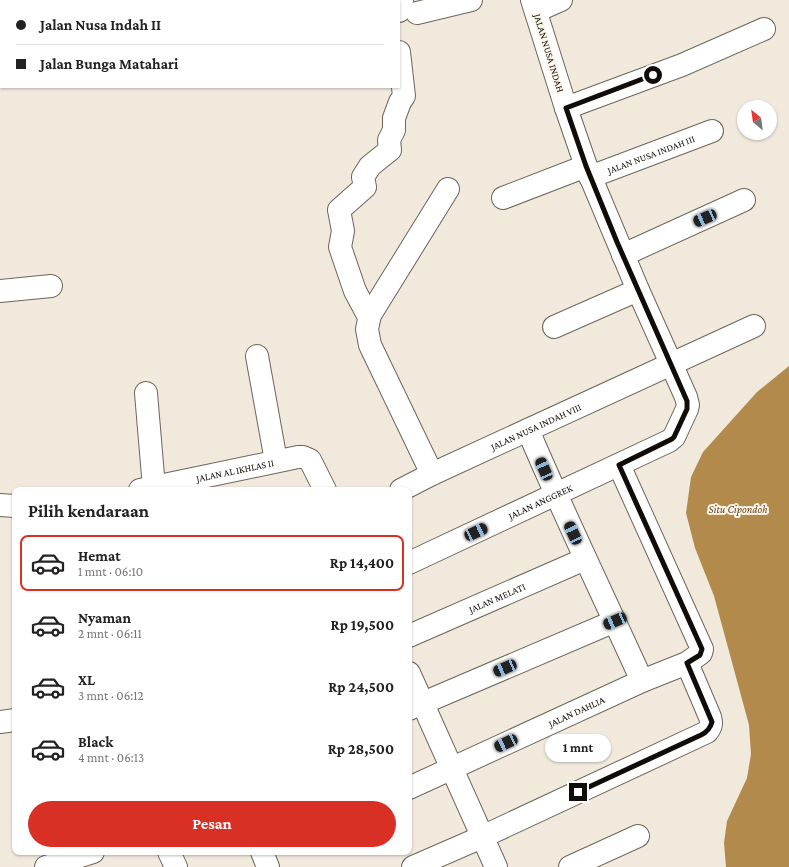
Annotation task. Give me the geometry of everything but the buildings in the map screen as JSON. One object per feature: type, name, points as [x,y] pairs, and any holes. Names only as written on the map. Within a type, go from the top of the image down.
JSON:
[{"type":"street","points":[[406,8],[471,0]]},
{"type":"street","points":[[534,5],[561,0]]},
{"type":"street","name":"JALAN NUSA INDAH","points":[[534,5],[566,108],[588,172],[638,290],[686,396],[688,405],[672,439]]},
{"type":"street","points":[[566,108],[682,65],[764,29]]},
{"type":"street","points":[[369,317],[355,291],[340,247],[344,231],[339,210],[365,187],[363,177],[370,166],[390,150],[389,140],[394,130],[394,118],[404,96],[400,61]]},
{"type":"street","name":"JALAN NUSA INDAH III","points":[[503,198],[712,131]]},
{"type":"street","points":[[432,474],[370,345],[367,329],[369,317],[448,189]]},
{"type":"street","points":[[623,255],[744,200]]},
{"type":"street","points":[[0,290],[51,286]]},
{"type":"street","points":[[554,327],[638,290]]},
{"type":"street","name":"JALAN NUSA INDAH VIII","points":[[407,487],[754,326]]},
{"type":"street","points":[[257,356],[276,461]]},
{"type":"street","points":[[146,393],[147,487]]},
{"type":"street","points":[[528,430],[585,559],[642,681]]},
{"type":"street","name":"JALAN ANGGREK","points":[[412,562],[672,439]]},
{"type":"street","name":"JALAN AL IKHLAS II","points":[[156,487],[298,457],[307,458],[310,460],[324,487]]},
{"type":"street","points":[[413,867],[482,837],[707,732],[710,727],[710,717],[694,659],[702,649],[619,465]]},
{"type":"street","points":[[0,505],[12,506]]},
{"type":"street","name":"JALAN MELATI","points":[[412,635],[585,559]]},
{"type":"street","points":[[416,706],[615,621]]},
{"type":"street","name":"JALAN DAHLIA","points":[[412,787],[642,681],[694,659]]},
{"type":"street","points":[[412,687],[416,706],[452,768],[496,867]]},
{"type":"street","points":[[0,722],[12,720]]},
{"type":"street","points":[[570,867],[638,836]]},
{"type":"street","points":[[46,867],[84,855]]},
{"type":"street","points":[[170,855],[176,867]]},
{"type":"water","name":"Situ Cipondoh","points":[[789,366],[789,867],[726,867],[724,843],[727,821],[747,778],[751,754],[749,725],[714,596],[695,548],[686,513],[691,477],[703,452],[757,392]]},
{"type":"route","points":[[578,792],[707,732],[712,722],[687,663],[700,655],[702,649],[619,465],[669,441],[674,437],[687,409],[688,405],[686,396],[617,242],[586,166],[566,108],[653,75]]}]
